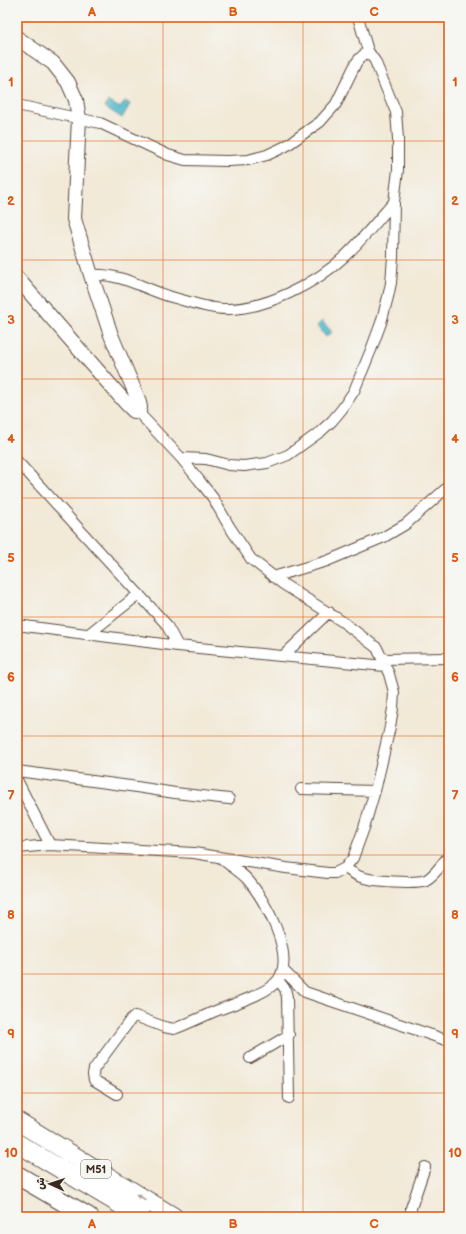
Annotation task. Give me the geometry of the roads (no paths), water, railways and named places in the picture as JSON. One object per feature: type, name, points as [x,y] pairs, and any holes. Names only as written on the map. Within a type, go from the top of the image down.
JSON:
[{"type":"highway","name":"M51","points":[[17,1121],[174,1217]]},
{"type":"highway","name":"M51","points":[[17,1143],[141,1217]]},
{"type":"highway","points":[[17,1175],[89,1217]]},
{"type":"street","points":[[181,458],[206,459],[225,464],[244,466],[267,463],[282,458],[304,444],[335,418],[349,399],[360,377],[381,322],[388,297],[393,257],[394,202],[398,170],[398,139],[396,112],[376,60],[368,51],[358,17]]},
{"type":"street","points":[[17,38],[46,57],[62,72],[72,88],[76,100],[79,119],[74,219],[114,344],[140,406],[140,410],[138,412]]},
{"type":"street","points":[[17,105],[109,126],[168,155],[185,160],[228,161],[257,158],[286,146],[320,122],[336,104],[356,63],[368,51]]},
{"type":"street","points":[[91,275],[108,275],[121,278],[168,296],[216,308],[229,309],[258,304],[298,288],[330,269],[347,255],[394,202]]},
{"type":"street","points":[[17,278],[125,402],[134,411],[138,412],[181,458],[213,498],[245,551],[255,563],[290,589],[329,612],[376,648],[384,662],[393,686],[393,708],[384,755],[364,828],[353,858],[345,868],[336,873],[286,868],[194,853],[50,846],[17,848]]},
{"type":"street","points":[[17,461],[166,624],[178,646]]},
{"type":"street","points":[[273,577],[327,561],[384,537],[406,524],[449,486]]},
{"type":"street","points":[[90,633],[138,594]]},
{"type":"street","points":[[283,656],[329,612]]},
{"type":"street","points":[[17,624],[178,646],[283,656],[384,662],[449,658]]},
{"type":"street","points":[[17,771],[229,799]]},
{"type":"street","points":[[17,780],[50,846]]},
{"type":"street","points":[[300,789],[375,791]]},
{"type":"street","points":[[345,868],[362,877],[372,880],[416,882],[426,880],[449,855]]},
{"type":"street","points":[[117,1094],[94,1080],[94,1069],[131,1019],[135,1016],[164,1027],[174,1029],[261,993],[278,980],[283,970],[282,945],[267,909],[247,879],[221,858]]},
{"type":"street","points":[[283,970],[305,992],[449,1041]]},
{"type":"street","points":[[278,980],[285,989],[287,997],[289,1036],[289,1098]]},
{"type":"street","points":[[250,1058],[289,1036]]},
{"type":"street","points":[[411,1217],[411,1208],[425,1167]]},
{"type":"water","points":[[108,101],[120,108],[125,101],[130,104],[122,118],[105,107]]},
{"type":"water","points":[[322,321],[332,332],[326,337],[317,326]]}]
